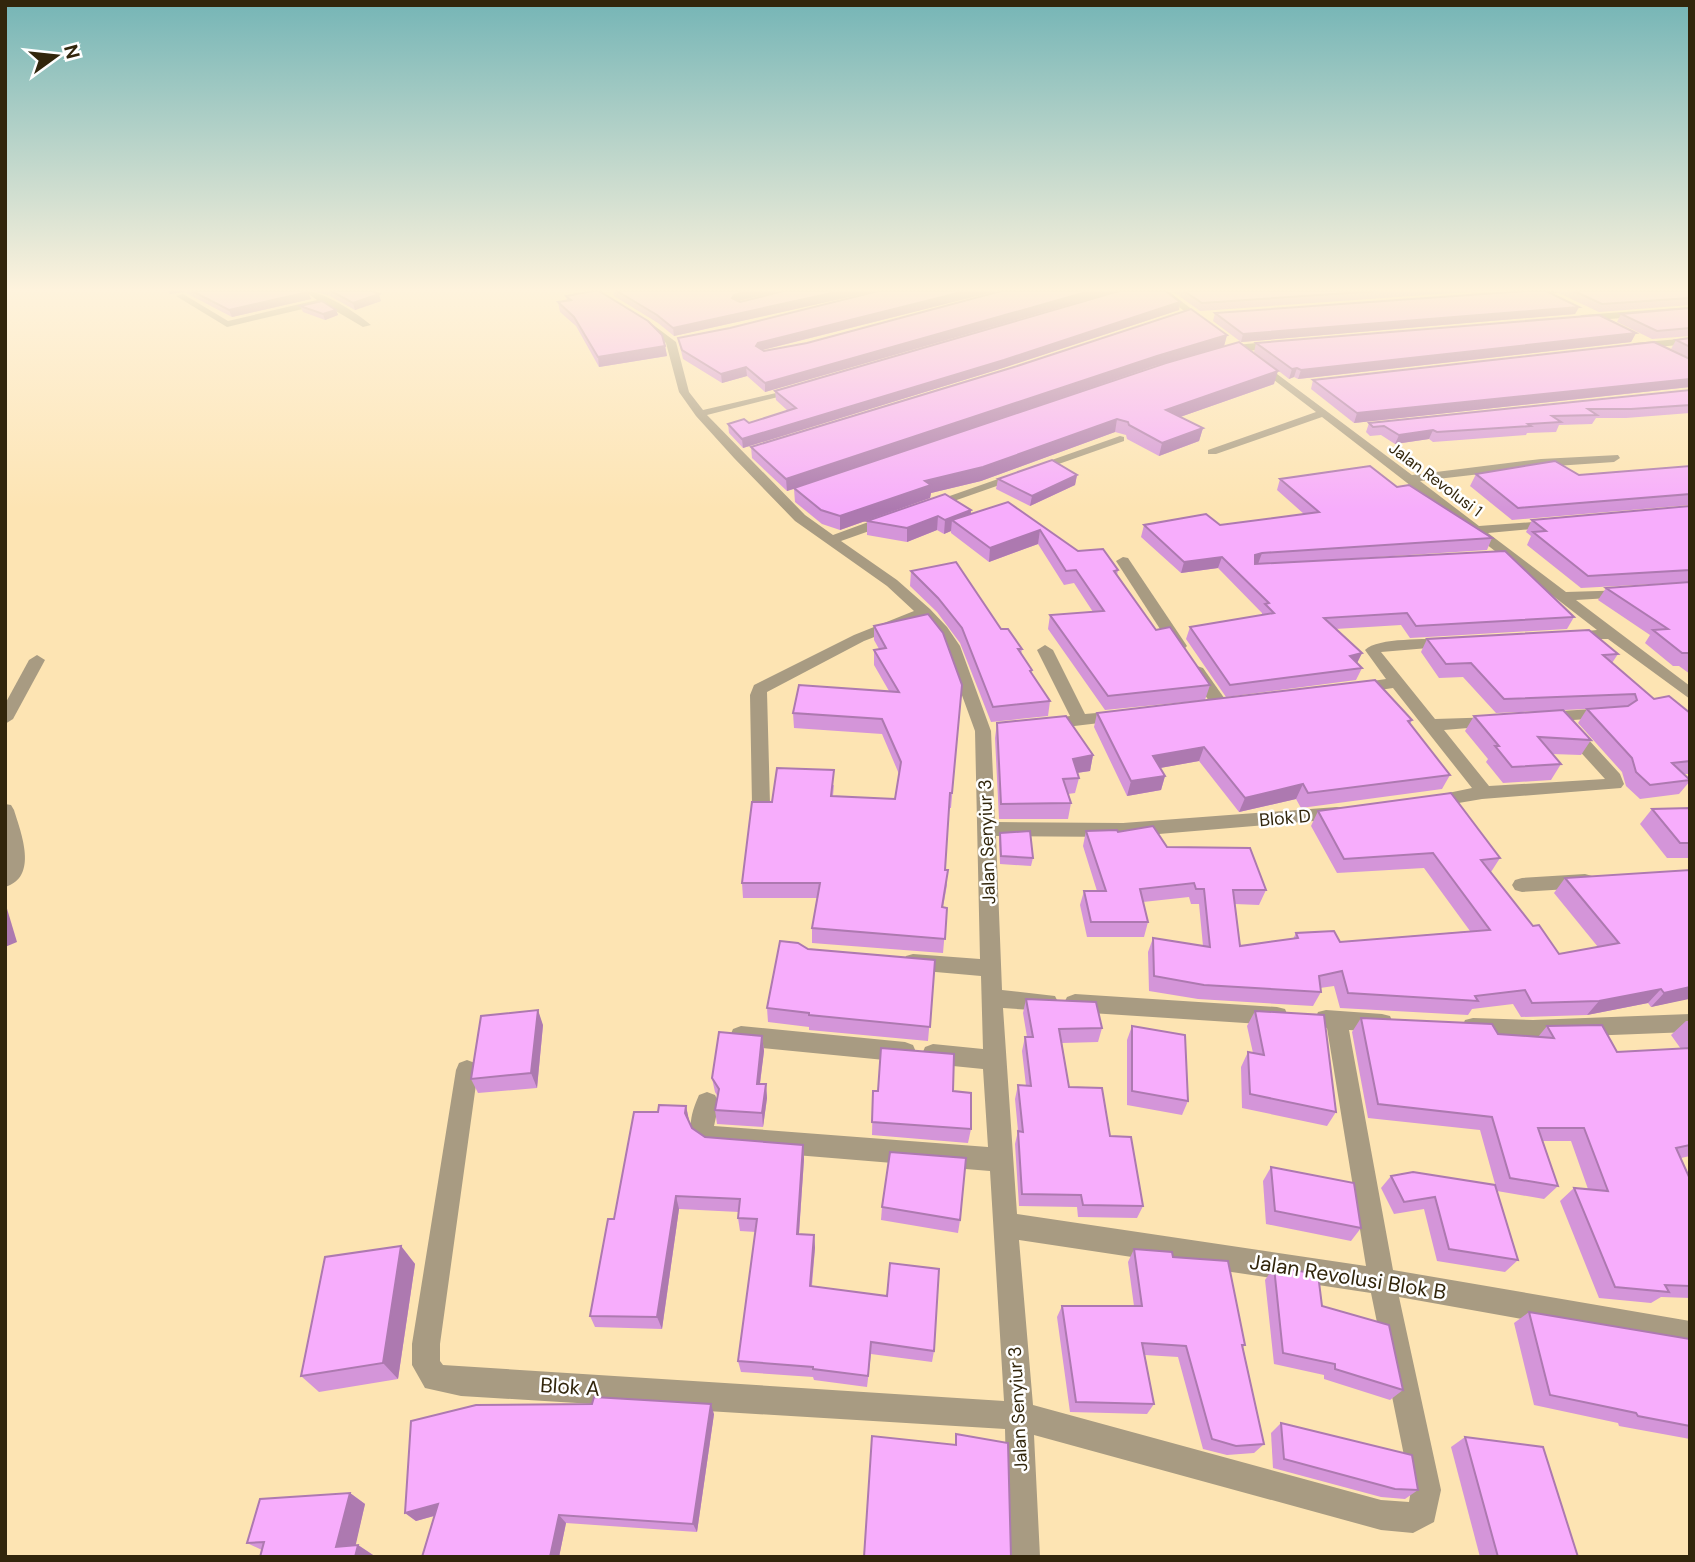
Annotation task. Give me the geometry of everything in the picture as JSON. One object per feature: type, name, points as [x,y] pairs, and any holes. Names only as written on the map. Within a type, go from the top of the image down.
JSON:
[{"type":"street","name":"Jalan Senyiur 3","points":[[680,364],[684,392],[700,414],[788,498],[800,518],[892,583],[942,630],[953,646],[990,731],[990,968],[1019,1416],[1024,1557]]},
{"type":"street","name":"Jalan Revolusi 1","points":[[1259,364],[1690,694]]},
{"type":"street","points":[[1290,386],[1304,384]]},
{"type":"street","points":[[700,414],[810,386]]},
{"type":"street","points":[[1212,452],[1324,413]]},
{"type":"street","points":[[1345,429],[1359,428]]},
{"type":"street","points":[[923,508],[1120,439]]},
{"type":"street","points":[[1410,479],[1541,463],[1614,458]]},
{"type":"street","points":[[831,540],[897,517]]},
{"type":"street","points":[[1477,530],[1570,522]]},
{"type":"street","points":[[1481,557],[1509,555]]},
{"type":"street","points":[[1123,561],[1221,706]]},
{"type":"street","points":[[1563,596],[1639,592]]},
{"type":"street","points":[[761,804],[760,689],[859,638],[925,612]]},
{"type":"street","points":[[1556,637],[1610,634]]},
{"type":"street","points":[[1461,643],[1379,647],[1373,650],[1480,786],[1482,793]]},
{"type":"street","points":[[1045,650],[1080,720]]},
{"type":"street","points":[[5,719],[37,660]]},
{"type":"street","points":[[1337,691],[1397,683]]},
{"type":"street","points":[[1533,718],[1617,713]]},
{"type":"street","points":[[1038,725],[1131,715]]},
{"type":"street","points":[[1414,804],[1482,793],[1615,784],[1614,778],[1558,716]]},
{"type":"street","points":[[1432,725],[1508,720]]},
{"type":"street","points":[[5,810],[18,862],[14,873],[5,880]]},
{"type":"street","name":"Blok D","points":[[988,830],[1177,827],[1352,811]]},
{"type":"street","points":[[1522,885],[1605,880]]},
{"type":"street","points":[[893,960],[990,968]]},
{"type":"street","points":[[993,998],[1409,1025]]},
{"type":"street","points":[[1019,1416],[1381,1515],[1413,1518],[1423,1511],[1426,1490],[1382,1281],[1313,1018]]},
{"type":"street","points":[[1457,1027],[1533,1029],[1690,1023]]},
{"type":"street","points":[[720,1034],[994,1060]]},
{"type":"street","name":"Blok A","points":[[467,1070],[426,1344],[426,1364],[435,1378],[461,1382],[1019,1416]]},
{"type":"street","points":[[707,1103],[700,1126],[702,1133],[709,1137],[1002,1160]]},
{"type":"street","name":"Jalan Revolusi Blok B","points":[[1006,1225],[1382,1281],[1690,1335]]},
{"type":"building","points":[[705,364],[832,364],[765,383],[746,367],[721,374]]},
{"type":"building","points":[[868,364],[991,364],[742,439],[728,424],[744,419],[749,423],[796,408],[775,391]]},
{"type":"building","points":[[1023,364],[1133,364],[786,479],[751,447]]},
{"type":"building","points":[[1163,364],[1268,364],[1278,371],[1166,410],[1203,428],[1162,443],[1128,422],[1117,419],[983,467],[925,481],[931,485],[840,516],[821,510],[794,488]]},
{"type":"building","points":[[1285,364],[1356,364],[1301,370],[1292,369]]},
{"type":"building","points":[[1458,364],[1690,364],[1690,379],[1357,413],[1313,380]]},
{"type":"building","points":[[1690,390],[1690,405],[1588,409],[1597,415],[1552,416],[1561,422],[1528,424],[1531,426],[1437,432],[1433,430],[1399,435],[1384,426],[1373,427],[1369,423]]},
{"type":"building","points":[[1052,460],[1077,475],[1032,496],[998,479]]},
{"type":"building","points":[[1555,461],[1579,475],[1690,466],[1690,494],[1518,508],[1476,474]]},
{"type":"building","points":[[1370,466],[1397,487],[1409,485],[1492,538],[1262,553],[1255,555],[1255,564],[1505,551],[1574,617],[1416,626],[1407,613],[1324,618],[1362,653],[1350,656],[1362,668],[1230,685],[1190,627],[1274,613],[1265,604],[1269,603],[1222,557],[1184,562],[1144,525],[1206,514],[1220,525],[1319,512],[1280,479]]},
{"type":"building","points":[[945,494],[971,510],[945,520],[938,516],[907,528],[867,521]]},
{"type":"building","points":[[1008,502],[1078,551],[1103,549],[1118,570],[1114,571],[1156,630],[1170,627],[1210,685],[1108,696],[1050,615],[1104,611],[1076,570],[1066,571],[1040,530],[990,548],[952,520]]},
{"type":"building","points":[[1690,506],[1690,570],[1588,576],[1533,532],[1546,531],[1532,520]]},
{"type":"building","points":[[956,562],[1001,629],[1008,629],[1022,649],[1018,649],[1050,701],[993,707],[962,628],[938,598],[911,571]]},
{"type":"building","points":[[1690,582],[1690,654],[1682,653],[1653,630],[1668,629],[1606,588]]},
{"type":"building","points":[[928,614],[943,633],[962,685],[950,793],[945,870],[948,870],[942,907],[947,908],[945,939],[812,928],[820,883],[742,883],[752,802],[772,802],[777,768],[834,770],[831,796],[895,799],[901,762],[882,719],[793,713],[799,685],[899,692],[874,650],[886,648],[874,626]]},
{"type":"building","points":[[1589,630],[1618,654],[1603,655],[1654,699],[1669,696],[1690,713],[1690,761],[1672,763],[1690,780],[1650,785],[1636,772],[1632,758],[1587,709],[1628,706],[1637,700],[1635,694],[1504,699],[1471,663],[1446,664],[1427,639]]},
{"type":"building","points":[[1375,680],[1412,720],[1408,721],[1450,775],[1308,793],[1303,784],[1245,798],[1204,747],[1153,756],[1165,776],[1131,781],[1097,713]]},
{"type":"building","points":[[1563,710],[1591,740],[1538,737],[1561,764],[1512,767],[1495,746],[1499,746],[1474,716]]},
{"type":"building","points":[[1066,716],[1093,755],[1073,759],[1079,778],[1063,779],[1071,803],[1001,804],[997,723]]},
{"type":"building","points":[[1451,793],[1500,858],[1481,860],[1533,926],[1539,925],[1559,954],[1619,943],[1565,878],[1690,870],[1690,987],[1664,993],[1661,989],[1599,1001],[1532,1003],[1525,990],[1475,996],[1478,1001],[1348,993],[1342,971],[1319,976],[1321,992],[1204,985],[1154,976],[1153,938],[1210,947],[1204,889],[1196,889],[1194,883],[1140,889],[1148,922],[1091,922],[1084,891],[1106,891],[1086,831],[1118,832],[1153,826],[1167,847],[1250,848],[1266,890],[1233,890],[1240,946],[1298,938],[1296,933],[1334,931],[1340,942],[1490,930],[1433,853],[1344,859],[1318,811]]},
{"type":"building","points":[[1690,808],[1690,843],[1680,843],[1652,809]]},
{"type":"building","points":[[1030,831],[1033,858],[1001,856],[1000,833]]},
{"type":"building","points":[[780,941],[798,943],[808,949],[935,960],[930,1027],[767,1008]]},
{"type":"building","points":[[1026,999],[1096,1002],[1102,1028],[1059,1029],[1069,1087],[1102,1088],[1110,1136],[1131,1137],[1143,1206],[1083,1205],[1081,1195],[1022,1194],[1018,1131],[1023,1132],[1018,1085],[1031,1086],[1025,1037],[1033,1037]]},
{"type":"building","points":[[538,1010],[531,1073],[471,1079],[481,1016]]},
{"type":"building","points":[[1255,1011],[1324,1015],[1336,1112],[1250,1094],[1248,1052],[1264,1055]]},
{"type":"building","points":[[1361,1018],[1492,1024],[1498,1034],[1554,1038],[1547,1026],[1602,1025],[1617,1052],[1690,1048],[1690,1145],[1676,1148],[1690,1179],[1690,1286],[1665,1285],[1669,1292],[1615,1287],[1574,1188],[1608,1191],[1584,1128],[1538,1128],[1558,1186],[1510,1178],[1492,1117],[1378,1104]]},
{"type":"building","points":[[1132,1026],[1185,1035],[1188,1101],[1132,1091]]},
{"type":"building","points":[[719,1032],[762,1036],[757,1084],[766,1084],[762,1113],[715,1110],[719,1089],[712,1078]]},
{"type":"building","points":[[881,1048],[954,1054],[953,1091],[971,1093],[971,1129],[872,1122],[873,1091],[878,1091]]},
{"type":"building","points":[[659,1105],[686,1106],[685,1113],[692,1128],[705,1137],[803,1145],[797,1234],[814,1235],[810,1286],[887,1296],[890,1263],[939,1269],[934,1351],[871,1342],[868,1376],[813,1367],[738,1361],[757,1219],[738,1218],[740,1199],[676,1196],[657,1317],[590,1316],[608,1219],[614,1219],[634,1112],[658,1112]]},
{"type":"building","points":[[890,1152],[966,1158],[960,1220],[882,1207]]},
{"type":"building","points":[[1271,1167],[1354,1183],[1361,1228],[1275,1211]]},
{"type":"building","points":[[1413,1172],[1495,1185],[1518,1260],[1449,1249],[1435,1197],[1404,1202],[1391,1176]]},
{"type":"building","points":[[401,1246],[383,1363],[301,1376],[325,1257]]},
{"type":"building","points":[[1134,1249],[1172,1252],[1173,1257],[1228,1261],[1245,1345],[1242,1345],[1264,1444],[1236,1446],[1212,1439],[1186,1346],[1142,1343],[1154,1404],[1076,1402],[1062,1306],[1142,1306]]},
{"type":"building","points":[[1274,1267],[1318,1274],[1322,1306],[1389,1325],[1403,1390],[1335,1369],[1335,1364],[1283,1353]]},
{"type":"building","points":[[1529,1312],[1690,1339],[1690,1426],[1550,1395]]},
{"type":"building","points":[[594,1397],[711,1404],[693,1524],[559,1515],[550,1557],[422,1557],[438,1504],[405,1513],[411,1421],[476,1405],[592,1404]]},
{"type":"building","points":[[1281,1423],[1412,1455],[1418,1490],[1395,1489],[1284,1459]]},
{"type":"building","points":[[956,1434],[1008,1443],[1011,1557],[864,1557],[872,1436],[956,1445]]},
{"type":"building","points":[[1465,1437],[1543,1447],[1578,1557],[1498,1557]]},
{"type":"building","points":[[350,1493],[336,1547],[358,1545],[355,1557],[260,1557],[264,1542],[247,1543],[260,1499]]}]
